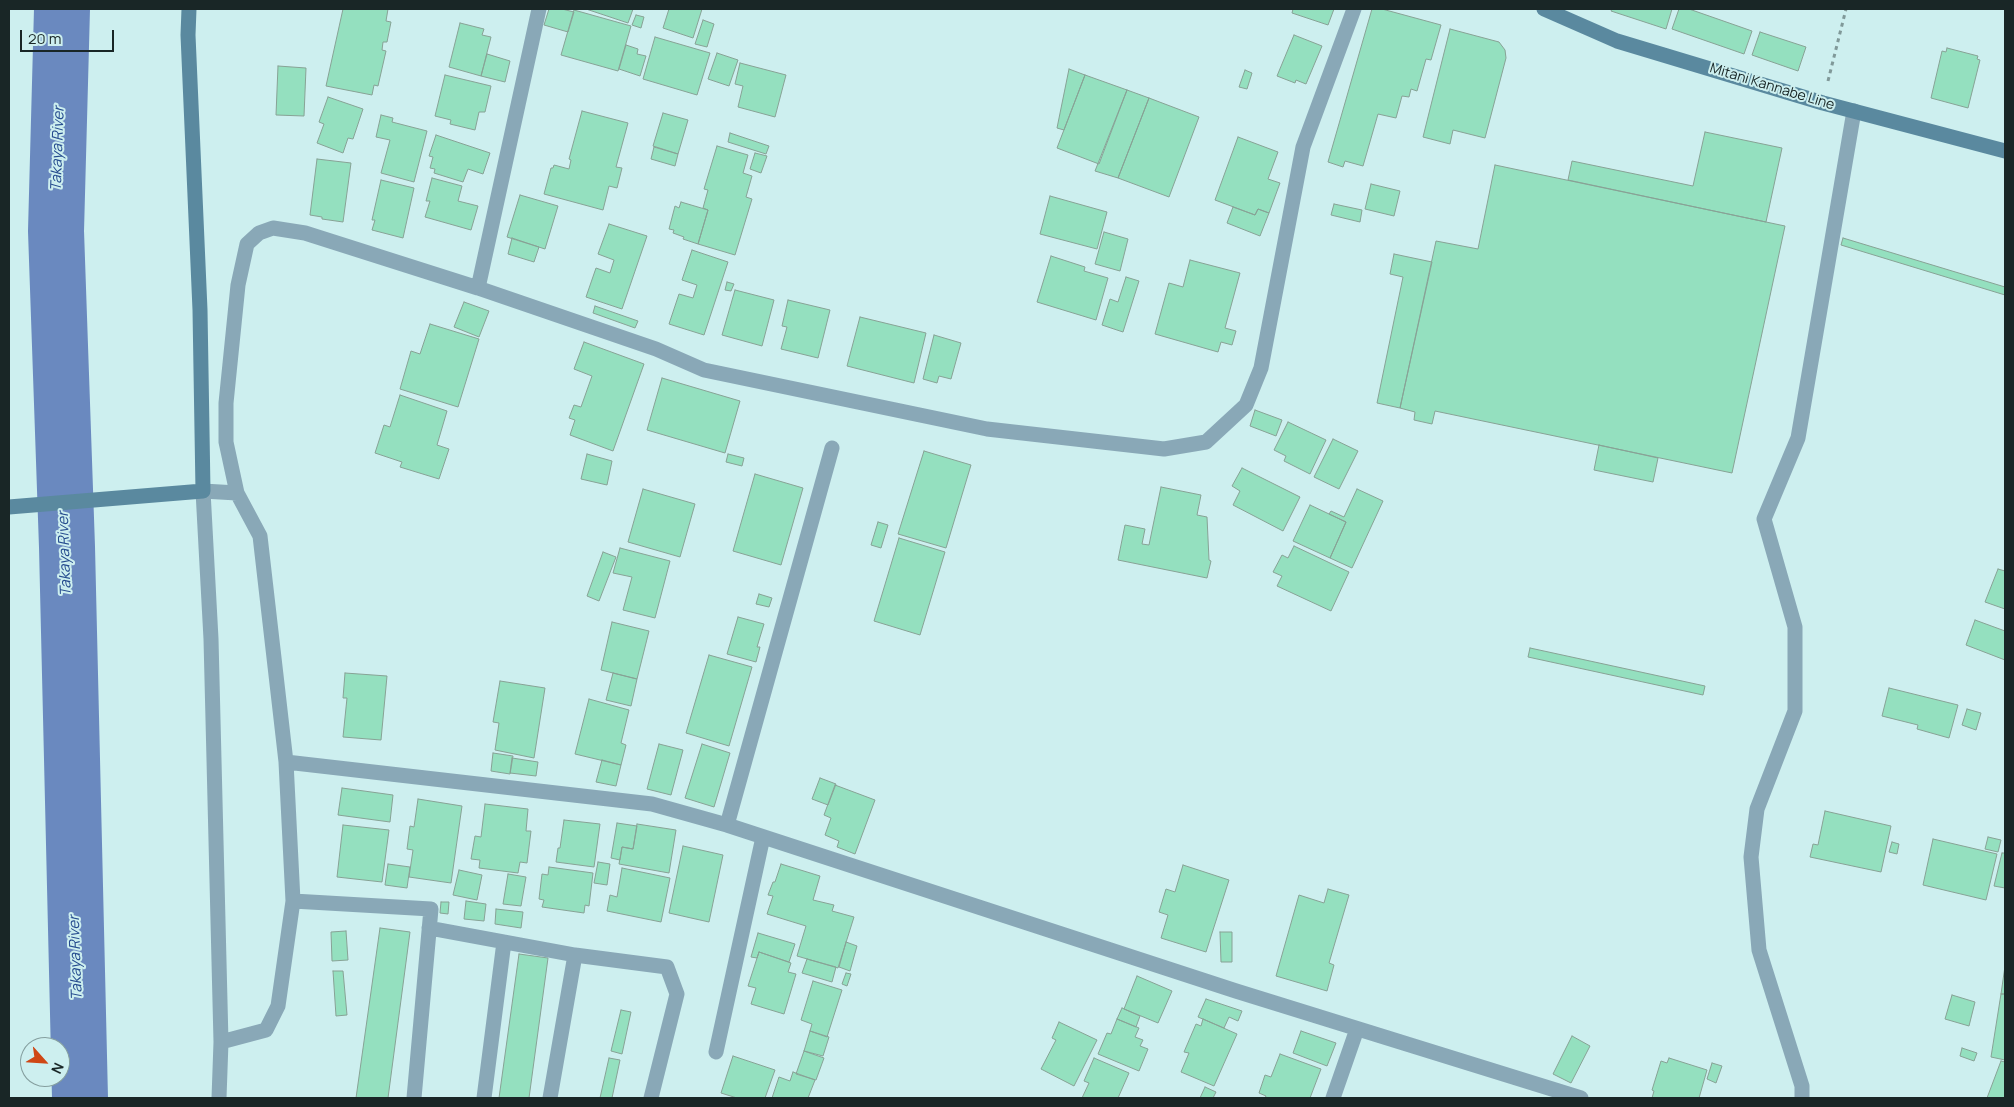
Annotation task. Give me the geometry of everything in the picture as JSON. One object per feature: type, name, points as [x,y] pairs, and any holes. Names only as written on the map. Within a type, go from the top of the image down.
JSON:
[{"type":"street","points":[[189,9],[188,35],[200,310],[203,491],[211,640],[221,1042],[219,1098]]},
{"type":"street","points":[[478,288],[539,9]]},
{"type":"street","points":[[221,1042],[266,1030],[278,1006],[293,901],[286,762],[260,536],[237,493],[226,442],[226,403],[238,285],[247,244],[259,233],[273,228],[305,233],[478,288],[656,349],[704,370],[987,429],[1164,449],[1206,442],[1246,405],[1261,368],[1303,146],[1354,9]]},
{"type":"street","name":"Mitani Kannabe Line","points":[[1544,9],[1617,40],[1823,103],[2005,151]]},
{"type":"street","points":[[1802,1098],[1802,1086],[1758,950],[1751,857],[1757,809],[1795,711],[1795,627],[1764,519],[1798,438],[1854,111]]},
{"type":"street","points":[[727,826],[832,448]]},
{"type":"street","points":[[9,507],[203,491],[237,493]]},
{"type":"street","points":[[286,762],[652,804],[763,837],[1236,991],[1581,1098]]},
{"type":"street","points":[[716,1052],[763,837]]},
{"type":"street","points":[[293,901],[431,909],[414,1098]]},
{"type":"street","points":[[429,928],[575,955],[667,967],[677,994],[650,1098]]},
{"type":"street","points":[[484,1098],[504,942]]},
{"type":"street","points":[[550,1098],[575,955]]},
{"type":"street","points":[[1333,1098],[1358,1029]]},
{"type":"path","points":[[1823,103],[1846,9]]},
{"type":"building","points":[[343,9],[388,9],[386,21],[391,22],[387,42],[383,42],[382,50],[386,51],[378,86],[374,85],[372,95],[326,86]]},
{"type":"building","points":[[549,9],[562,9],[574,12],[568,32],[544,25]]},
{"type":"building","points":[[586,9],[633,9],[628,23]]},
{"type":"building","points":[[669,9],[702,9],[693,38],[663,28]]},
{"type":"building","points":[[1293,9],[1334,9],[1328,25],[1292,13]]},
{"type":"building","points":[[1372,9],[1382,9],[1441,25],[1431,60],[1426,59],[1417,91],[1411,89],[1409,97],[1402,96],[1396,118],[1378,114],[1363,166],[1345,161],[1343,167],[1328,162]]},
{"type":"building","points":[[1612,9],[1672,9],[1666,29],[1611,11]]},
{"type":"building","points":[[1679,9],[1689,9],[1752,31],[1744,54],[1672,29]]},
{"type":"building","points":[[574,10],[631,26],[618,71],[561,55]]},
{"type":"building","points":[[636,15],[644,17],[641,28],[632,25]]},
{"type":"building","points":[[703,20],[714,24],[707,47],[695,44]]},
{"type":"building","points":[[460,23],[484,29],[482,35],[491,37],[481,76],[449,67]]},
{"type":"building","points":[[1450,29],[1499,42],[1505,50],[1506,58],[1485,138],[1453,130],[1450,144],[1423,137]]},
{"type":"building","points":[[1760,32],[1806,47],[1798,71],[1752,55]]},
{"type":"building","points":[[1294,35],[1322,46],[1306,84],[1296,80],[1295,83],[1277,76]]},
{"type":"building","points":[[655,37],[710,53],[697,95],[643,79]]},
{"type":"building","points":[[626,45],[638,49],[637,54],[646,56],[640,76],[619,69]]},
{"type":"building","points":[[1947,48],[1978,56],[1977,59],[1980,60],[1968,108],[1931,98],[1942,51],[1946,52]]},
{"type":"building","points":[[717,53],[738,60],[729,86],[708,79]]},
{"type":"building","points":[[487,54],[510,61],[505,82],[481,76]]},
{"type":"building","points":[[740,63],[786,75],[775,117],[738,107],[743,86],[735,84]]},
{"type":"building","points":[[278,66],[306,68],[304,116],[276,115]]},
{"type":"building","points":[[1069,69],[1085,75],[1064,130],[1057,128]]},
{"type":"building","points":[[1245,70],[1252,73],[1247,89],[1239,87]]},
{"type":"building","points":[[445,75],[491,86],[485,112],[479,112],[475,130],[450,124],[451,120],[435,116]]},
{"type":"building","points":[[1085,75],[1127,90],[1099,164],[1057,148]]},
{"type":"building","points":[[1127,90],[1149,98],[1118,178],[1095,171]]},
{"type":"building","points":[[328,97],[363,109],[353,139],[348,138],[343,153],[317,143],[324,124],[319,122]]},
{"type":"building","points":[[1149,98],[1199,117],[1169,197],[1118,178]]},
{"type":"building","points":[[582,111],[628,123],[616,167],[622,168],[617,188],[609,186],[603,210],[544,194],[551,168],[554,165],[569,169],[571,160],[569,159]]},
{"type":"building","points":[[663,113],[688,120],[678,154],[653,146]]},
{"type":"building","points":[[381,115],[393,118],[392,122],[427,131],[414,182],[381,173],[390,140],[376,137]]},
{"type":"building","points":[[1705,132],[1782,148],[1766,222],[1568,180],[1572,161],[1693,186]]},
{"type":"building","points":[[730,133],[769,146],[766,154],[728,142]]},
{"type":"building","points":[[436,135],[490,153],[483,174],[468,169],[463,182],[434,173],[435,169],[430,168],[433,157],[429,156]]},
{"type":"building","points":[[1238,137],[1278,152],[1268,179],[1280,183],[1269,213],[1258,209],[1255,215],[1215,200]]},
{"type":"building","points":[[717,146],[748,155],[743,173],[752,176],[746,197],[752,199],[735,255],[698,244],[708,210],[703,208],[708,190],[704,189]]},
{"type":"building","points":[[654,147],[678,154],[675,166],[651,159]]},
{"type":"building","points":[[755,153],[767,156],[761,173],[750,169]]},
{"type":"building","points":[[317,159],[351,163],[343,222],[310,215]]},
{"type":"building","points":[[1495,165],[1785,226],[1732,473],[1435,411],[1432,424],[1414,420],[1415,412],[1400,408],[1436,241],[1478,249]]},
{"type":"building","points":[[432,178],[462,186],[458,201],[478,206],[471,230],[425,217],[430,201],[426,201]]},
{"type":"building","points":[[381,180],[414,188],[403,238],[372,230],[375,220],[372,220]]},
{"type":"building","points":[[1371,184],[1400,191],[1394,216],[1365,209]]},
{"type":"building","points":[[520,195],[558,206],[545,249],[507,237]]},
{"type":"building","points":[[1050,196],[1107,212],[1097,249],[1040,234]]},
{"type":"building","points":[[681,202],[708,210],[698,244],[683,239],[684,237],[673,233],[674,230],[669,229],[675,206],[679,208]]},
{"type":"building","points":[[1334,204],[1362,210],[1360,222],[1331,215]]},
{"type":"building","points":[[1233,207],[1255,215],[1258,209],[1269,213],[1260,236],[1227,223]]},
{"type":"building","points":[[609,224],[647,236],[622,309],[586,297],[596,268],[610,273],[614,260],[598,254]]},
{"type":"building","points":[[1104,232],[1128,239],[1120,271],[1095,264]]},
{"type":"building","points":[[512,238],[539,247],[534,262],[508,254]]},
{"type":"building","points":[[1843,238],[2005,287],[2005,295],[1841,245]]},
{"type":"building","points":[[692,250],[728,262],[704,335],[669,324],[679,294],[693,298],[697,285],[682,280]]},
{"type":"building","points":[[1394,254],[1432,262],[1400,408],[1377,403],[1403,277],[1390,274]]},
{"type":"building","points":[[1051,256],[1085,267],[1084,271],[1108,278],[1096,320],[1037,302]]},
{"type":"building","points":[[1190,260],[1240,273],[1225,328],[1236,331],[1232,345],[1221,342],[1218,352],[1155,334],[1169,283],[1183,287]]},
{"type":"building","points":[[1126,277],[1139,281],[1123,332],[1102,325],[1110,299],[1118,302]]},
{"type":"building","points":[[727,282],[734,284],[731,291],[725,290]]},
{"type":"building","points":[[735,290],[774,300],[762,346],[722,335]]},
{"type":"building","points":[[788,300],[830,310],[818,358],[781,349],[787,327],[782,326]]},
{"type":"building","points":[[464,302],[489,311],[479,337],[454,327]]},
{"type":"building","points":[[595,306],[638,321],[635,328],[593,313]]},
{"type":"building","points":[[860,317],[926,333],[914,383],[847,366]]},
{"type":"building","points":[[430,324],[479,339],[458,407],[400,389],[411,351],[420,354]]},
{"type":"building","points":[[934,335],[961,343],[951,379],[939,376],[937,383],[923,379]]},
{"type":"building","points":[[584,342],[644,364],[613,451],[570,435],[575,420],[569,418],[574,405],[581,407],[592,376],[574,369]]},
{"type":"building","points":[[662,378],[740,401],[725,453],[647,430]]},
{"type":"building","points":[[400,395],[447,411],[437,445],[449,449],[439,479],[400,467],[402,462],[375,453],[384,425],[390,427]]},
{"type":"building","points":[[1255,410],[1282,420],[1276,436],[1250,426]]},
{"type":"building","points":[[1288,422],[1326,440],[1310,474],[1284,461],[1286,456],[1274,450]]},
{"type":"building","points":[[1333,439],[1358,451],[1339,489],[1314,477]]},
{"type":"building","points":[[1599,445],[1658,458],[1653,482],[1594,470]]},
{"type":"building","points":[[924,451],[971,465],[946,548],[898,534]]},
{"type":"building","points":[[587,454],[612,461],[607,485],[581,479]]},
{"type":"building","points":[[728,454],[744,458],[742,466],[726,462]]},
{"type":"building","points":[[1242,468],[1300,497],[1283,531],[1233,505],[1240,491],[1232,486]]},
{"type":"building","points":[[755,474],[803,488],[781,565],[733,551]]},
{"type":"building","points":[[1161,487],[1201,495],[1197,515],[1207,517],[1209,560],[1211,561],[1207,578],[1118,560],[1125,525],[1145,529],[1142,544],[1149,545]]},
{"type":"building","points":[[643,489],[695,504],[680,557],[628,542]]},
{"type":"building","points":[[1357,489],[1383,501],[1352,568],[1330,558],[1346,522],[1329,514],[1331,511],[1344,517]]},
{"type":"building","points":[[1310,505],[1346,522],[1330,558],[1293,541]]},
{"type":"building","points":[[878,522],[888,525],[881,548],[871,545]]},
{"type":"building","points":[[899,538],[945,552],[920,635],[874,621]]},
{"type":"building","points":[[1294,546],[1349,572],[1331,611],[1277,586],[1282,576],[1273,572],[1282,555],[1288,558]]},
{"type":"building","points":[[620,548],[670,561],[655,618],[623,610],[632,577],[613,573]]},
{"type":"building","points":[[603,552],[616,557],[599,601],[587,596]]},
{"type":"building","points":[[1998,569],[2005,571],[2005,609],[1985,602]]},
{"type":"building","points":[[759,594],[772,598],[769,607],[756,604]]},
{"type":"building","points":[[738,617],[764,624],[757,647],[760,647],[756,662],[727,654]]},
{"type":"building","points":[[1975,620],[2005,631],[2005,660],[1966,645]]},
{"type":"building","points":[[612,622],[649,631],[637,679],[601,670]]},
{"type":"building","points":[[1530,648],[1705,686],[1703,695],[1528,657]]},
{"type":"building","points":[[709,655],[752,667],[729,746],[686,733]]},
{"type":"building","points":[[345,673],[387,676],[381,740],[343,737],[347,698],[343,698]]},
{"type":"building","points":[[613,673],[637,679],[631,706],[606,700]]},
{"type":"building","points":[[500,681],[545,688],[534,758],[495,750],[499,723],[493,722]]},
{"type":"building","points":[[1889,688],[1958,705],[1949,738],[1917,729],[1918,725],[1882,716]]},
{"type":"building","points":[[589,699],[629,710],[621,743],[626,745],[621,765],[575,754]]},
{"type":"building","points":[[1967,709],[1981,713],[1976,730],[1962,725]]},
{"type":"building","points":[[659,744],[683,750],[671,795],[647,789]]},
{"type":"building","points":[[702,744],[730,753],[714,807],[685,798]]},
{"type":"building","points":[[493,753],[513,756],[510,774],[491,771]]},
{"type":"building","points":[[512,758],[538,762],[536,776],[510,773]]},
{"type":"building","points":[[602,760],[621,765],[616,786],[596,782]]},
{"type":"building","points":[[820,778],[836,784],[828,805],[812,799]]},
{"type":"building","points":[[835,785],[875,800],[855,854],[837,847],[839,841],[825,835],[831,818],[824,815]]},
{"type":"building","points":[[342,788],[393,795],[390,822],[338,815]]},
{"type":"building","points":[[418,799],[462,806],[451,883],[409,877],[413,850],[407,849],[410,826],[414,827]]},
{"type":"building","points":[[485,804],[528,809],[526,831],[531,831],[527,863],[520,862],[518,873],[479,868],[480,860],[471,859],[475,836],[481,837]]},
{"type":"building","points":[[1825,811],[1891,826],[1881,872],[1810,857],[1813,844],[1818,845]]},
{"type":"building","points":[[564,820],[600,824],[594,867],[556,862]]},
{"type":"building","points":[[617,823],[637,826],[633,849],[622,847],[620,860],[611,858]]},
{"type":"building","points":[[637,824],[676,830],[669,873],[619,864],[622,847],[633,849]]},
{"type":"building","points":[[343,825],[389,830],[382,882],[337,877]]},
{"type":"building","points":[[1988,837],[2001,840],[1998,852],[1985,849]]},
{"type":"building","points":[[1933,839],[1997,854],[1986,900],[1923,885]]},
{"type":"building","points":[[1892,842],[1899,844],[1897,854],[1889,852]]},
{"type":"building","points":[[683,846],[723,855],[709,922],[669,913]]},
{"type":"building","points":[[2002,853],[2005,853],[2005,888],[1994,886]]},
{"type":"building","points":[[598,862],[610,864],[607,885],[594,883]]},
{"type":"building","points":[[388,864],[410,867],[407,888],[385,885]]},
{"type":"building","points":[[781,864],[820,876],[813,900],[834,905],[832,911],[854,917],[838,968],[797,956],[806,926],[767,914],[773,896],[768,895]]},
{"type":"building","points":[[1183,865],[1229,880],[1206,952],[1161,938],[1168,915],[1159,912],[1166,889],[1175,892]]},
{"type":"building","points":[[549,867],[593,873],[589,906],[585,905],[584,913],[542,907],[544,900],[539,899],[542,874],[548,875]]},
{"type":"building","points":[[622,868],[670,878],[661,922],[607,911],[610,895],[617,897]]},
{"type":"building","points":[[459,870],[482,875],[477,900],[453,895]]},
{"type":"building","points":[[508,874],[526,877],[521,906],[503,904]]},
{"type":"building","points":[[1328,889],[1349,895],[1329,963],[1334,965],[1327,991],[1276,976],[1299,895],[1324,903]]},
{"type":"building","points":[[466,901],[486,904],[484,921],[464,919]]},
{"type":"building","points":[[441,902],[449,902],[448,914],[440,913]]},
{"type":"building","points":[[496,909],[523,912],[521,928],[495,924]]},
{"type":"building","points":[[380,928],[410,932],[388,1098],[356,1098]]},
{"type":"building","points":[[346,931],[348,960],[332,961],[331,932]]},
{"type":"building","points":[[1220,932],[1232,932],[1232,962],[1221,962]]},
{"type":"building","points":[[758,933],[795,944],[789,962],[759,952],[757,958],[751,957]]},
{"type":"building","points":[[846,942],[857,946],[850,971],[839,967]]},
{"type":"building","points":[[759,952],[791,963],[788,972],[796,974],[784,1014],[751,1004],[756,988],[748,986]]},
{"type":"building","points":[[519,954],[548,958],[529,1098],[499,1098]]},
{"type":"building","points":[[807,959],[836,967],[832,982],[802,973]]},
{"type":"building","points":[[2005,966],[2005,994],[2001,994]]},
{"type":"building","points":[[333,971],[343,971],[347,1015],[336,1016]]},
{"type":"building","points":[[846,973],[851,974],[847,986],[842,984]]},
{"type":"building","points":[[1137,976],[1172,991],[1158,1023],[1124,1009]]},
{"type":"building","points":[[813,981],[842,990],[827,1037],[810,1031],[812,1024],[801,1020]]},
{"type":"building","points":[[2001,994],[2005,994],[2005,1060],[1991,1057]]},
{"type":"building","points":[[1952,995],[1975,1002],[1969,1026],[1945,1019]]},
{"type":"building","points":[[1206,999],[1242,1011],[1238,1021],[1229,1017],[1224,1028],[1198,1017]]},
{"type":"building","points":[[1122,1008],[1140,1016],[1136,1027],[1117,1019]]},
{"type":"building","points":[[621,1010],[631,1012],[622,1054],[611,1051]]},
{"type":"building","points":[[1117,1019],[1139,1028],[1135,1037],[1143,1040],[1140,1046],[1148,1049],[1139,1071],[1098,1054],[1107,1033],[1111,1034]]},
{"type":"building","points":[[1203,1019],[1237,1034],[1214,1086],[1181,1072],[1189,1053],[1184,1052],[1196,1024],[1201,1026]]},
{"type":"building","points":[[1059,1022],[1097,1040],[1074,1086],[1041,1069],[1056,1040],[1052,1038]]},
{"type":"building","points":[[810,1031],[829,1037],[823,1056],[804,1051]]},
{"type":"building","points":[[1301,1031],[1336,1043],[1327,1066],[1293,1053]]},
{"type":"building","points":[[1572,1036],[1590,1046],[1571,1083],[1553,1074]]},
{"type":"building","points":[[1962,1048],[1977,1053],[1974,1061],[1960,1056]]},
{"type":"building","points":[[804,1051],[824,1058],[816,1080],[796,1074]]},
{"type":"building","points":[[1280,1054],[1321,1069],[1310,1098],[1265,1098],[1266,1096],[1259,1093],[1265,1075],[1271,1077]]},
{"type":"building","points":[[733,1056],[775,1070],[765,1098],[737,1098],[721,1093]]},
{"type":"building","points":[[609,1058],[620,1060],[612,1098],[600,1098]]},
{"type":"building","points":[[1094,1058],[1129,1073],[1118,1098],[1082,1098],[1089,1083],[1084,1081]]},
{"type":"building","points":[[1669,1058],[1707,1070],[1699,1098],[1652,1098],[1654,1091],[1652,1090],[1661,1061],[1667,1063]]},
{"type":"building","points":[[2001,1061],[2005,1062],[2005,1098],[1987,1098]]},
{"type":"building","points":[[1712,1063],[1722,1066],[1716,1083],[1707,1079]]},
{"type":"building","points":[[793,1072],[815,1080],[808,1098],[772,1098],[779,1077],[790,1081]]},
{"type":"building","points":[[1205,1087],[1216,1092],[1213,1098],[1200,1098]]},
{"type":"waterway","name":"Takaya River","points":[[62,9],[56,231],[67,547],[80,1098]]}]
